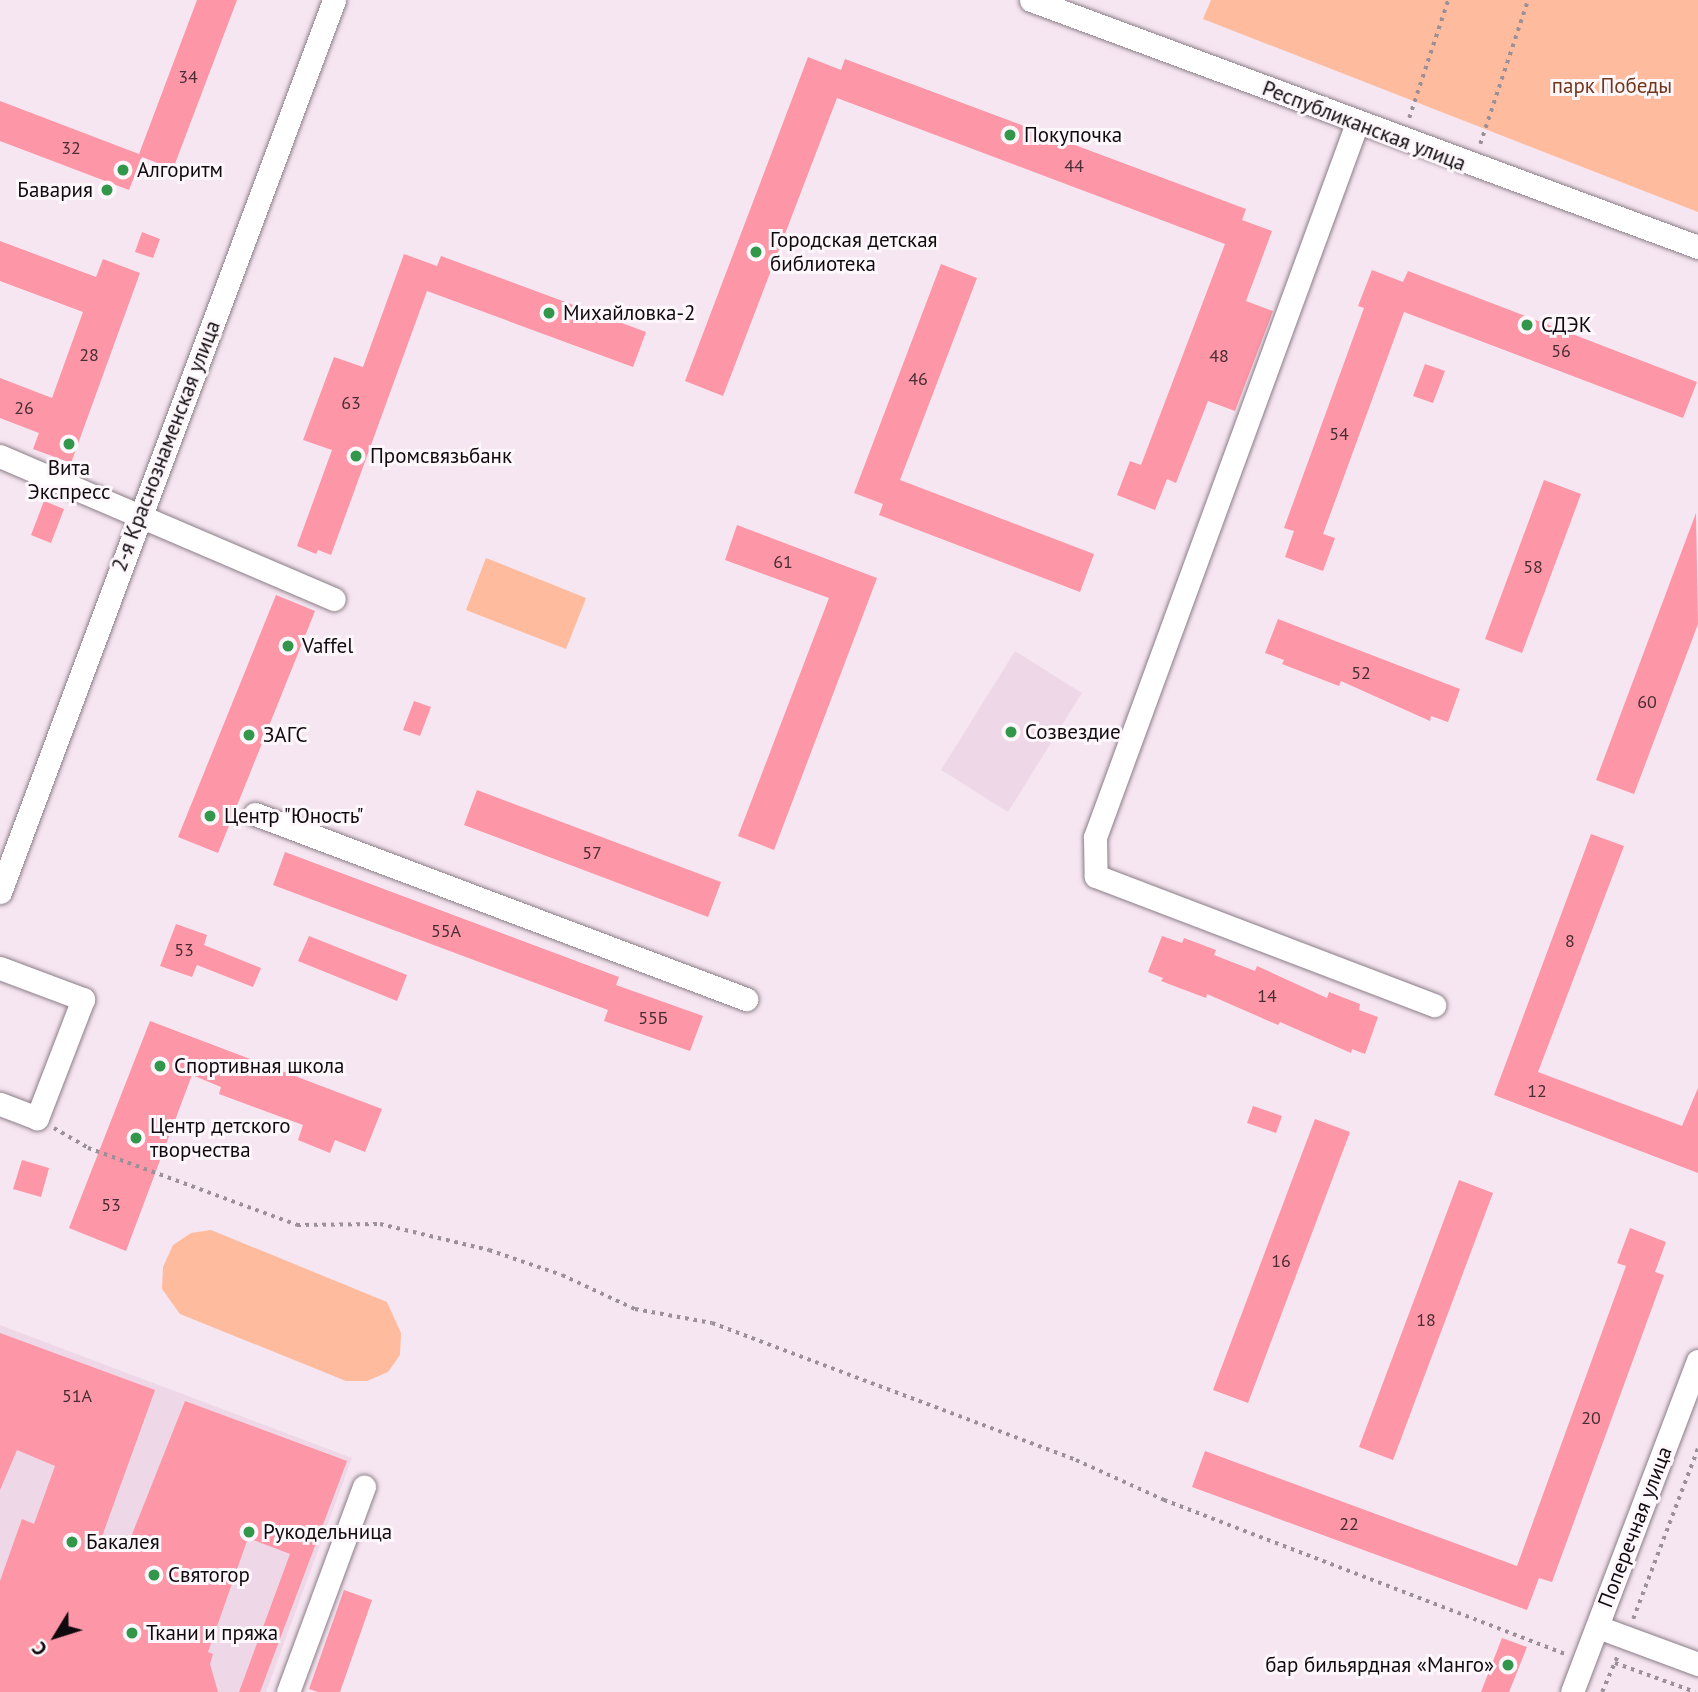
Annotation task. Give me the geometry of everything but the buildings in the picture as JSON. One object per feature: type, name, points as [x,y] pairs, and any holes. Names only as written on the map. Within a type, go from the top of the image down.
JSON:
[{"type":"street","name":"2-я Краснознаменская улица","points":[[0,892],[334,0]]},
{"type":"street","name":"Республиканская улица","points":[[1031,0],[1473,167],[1698,247]]},
{"type":"street","points":[[1357,123],[1094,837],[1096,876],[1434,1005]]},
{"type":"street","points":[[0,456],[334,599]]},
{"type":"street","points":[[255,814],[746,999]]},
{"type":"street","points":[[0,968],[83,999],[37,1118],[0,1104]]},
{"type":"street","name":"Поперечная улица","points":[[1572,1692],[1698,1361]]},
{"type":"street","points":[[288,1692],[364,1487]]},
{"type":"street","points":[[1598,1627],[1698,1664]]},
{"type":"path","points":[[1402,140],[1448,0]]},
{"type":"path","points":[[1473,167],[1528,0]]},
{"type":"path","points":[[37,1118],[88,1148],[298,1225],[380,1224],[489,1250],[562,1275],[635,1309],[712,1323],[1076,1460],[1164,1500],[1583,1661]]},
{"type":"path","points":[[1602,1692],[1626,1637],[1698,1448]]},
{"type":"path","points":[[1615,1663],[1695,1692]]},
{"type":"shaded area","name":"Созвездие","points":[[1015,651],[1082,693],[1008,812],[941,770]]},
{"type":"shaded area","name":"Святогор","points":[[0,1325],[352,1458],[266,1692],[0,1692]]},
{"type":"green space","name":"парк Победы","points":[[1211,0],[1698,0],[1698,212],[1203,19]]},
{"type":"green space","points":[[486,558],[586,598],[566,649],[466,610]]},
{"type":"green space","points":[[211,1230],[387,1302],[401,1333],[400,1355],[388,1372],[367,1381],[346,1381],[180,1314],[162,1289],[163,1267],[173,1245],[191,1233]]},
{"type":"place","name":"Покупочка","points":[[1010,135]]},
{"type":"place","name":"Алгоритм","points":[[123,170]]},
{"type":"place","name":"Бавария","points":[[107,190]]},
{"type":"place","name":"Городская детская библиотека","points":[[756,252]]},
{"type":"place","name":"Михайловка-2","points":[[549,313]]},
{"type":"place","name":"СДЭК","points":[[1527,325]]},
{"type":"place","name":"Вита Экспресс","points":[[69,444]]},
{"type":"place","name":"Промсвязьбанк","points":[[356,456]]},
{"type":"place","name":"Vaffel","points":[[288,646]]},
{"type":"place","name":"Созвездие","points":[[1011,732]]},
{"type":"place","name":"ЗАГС","points":[[249,735]]},
{"type":"place","name":"Центр \"Юность\"","points":[[210,816]]},
{"type":"place","name":"Спортивная школа","points":[[160,1066]]},
{"type":"place","name":"Центр детского творчества","points":[[136,1138]]},
{"type":"place","name":"Рукодельница","points":[[249,1532]]},
{"type":"place","name":"Бакалея","points":[[72,1542]]},
{"type":"place","name":"Святогор","points":[[154,1575]]},
{"type":"place","name":"Ткани и пряжа","points":[[132,1633]]},
{"type":"place","name":"бар бильярдная «Манго»","points":[[1508,1665]]}]
